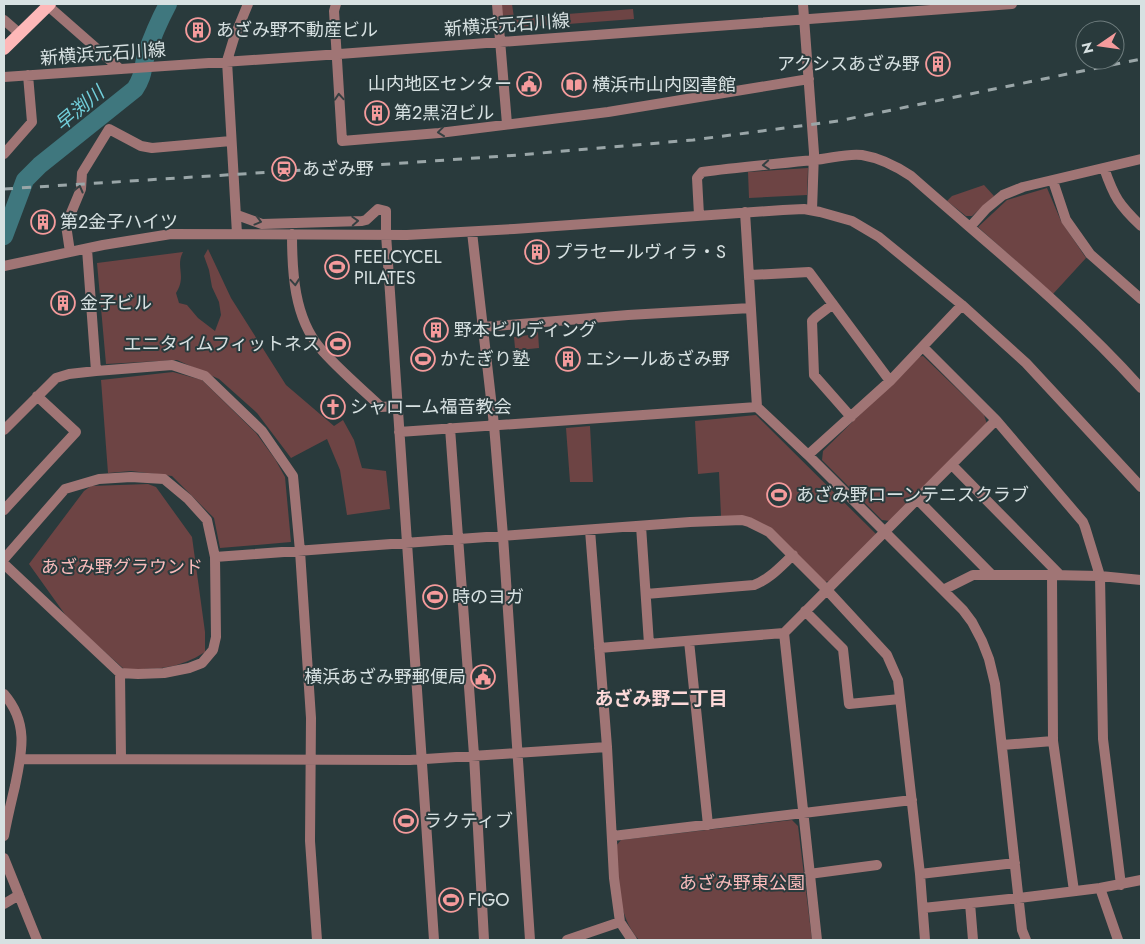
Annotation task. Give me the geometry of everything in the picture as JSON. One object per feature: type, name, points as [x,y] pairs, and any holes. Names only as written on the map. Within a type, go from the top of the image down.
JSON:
[{"type":"main road","points":[[4,49],[48,5]]},
{"type":"street","points":[[237,234],[227,62],[234,38],[248,4]]},
{"type":"street","points":[[336,4],[334,11],[342,141],[440,133],[608,112],[809,78]]},
{"type":"street","points":[[497,4],[507,124]]},
{"type":"street","points":[[803,4],[814,156],[812,210]]},
{"type":"street","name":"新横浜元石川線","points":[[4,76],[227,62],[1012,4]]},
{"type":"street","points":[[48,5],[120,69]]},
{"type":"street","points":[[4,20],[19,33]]},
{"type":"street","points":[[4,154],[32,122],[28,75]]},
{"type":"street","points":[[70,252],[66,225],[81,188],[82,174],[109,129],[141,146],[152,148],[231,141]]},
{"type":"street","points":[[699,215],[696,178],[702,172],[814,156],[860,155],[875,157],[898,167],[911,176],[1066,310],[1141,388]]},
{"type":"street","points":[[970,227],[986,209],[1003,195],[1023,187],[1141,159]]},
{"type":"street","points":[[1104,168],[1112,190],[1122,208],[1141,226]]},
{"type":"street","points":[[1053,181],[1066,220],[1090,254],[1141,299]]},
{"type":"street","points":[[237,215],[262,224],[362,221],[366,220],[378,209],[386,211],[406,544],[434,940]]},
{"type":"street","points":[[4,266],[161,234],[407,234],[472,232],[745,212],[812,210],[852,221],[879,237],[962,305],[1026,363],[1141,487]]},
{"type":"street","points":[[745,212],[757,407],[808,455],[943,590],[972,622],[989,658],[995,684],[1022,930],[1026,940]]},
{"type":"street","points":[[472,232],[494,426],[530,940]]},
{"type":"street","points":[[292,234],[295,290],[299,307],[312,335],[320,348],[381,407],[397,406]]},
{"type":"street","points":[[88,249],[96,371]]},
{"type":"street","points":[[750,275],[809,272],[890,381]]},
{"type":"street","points":[[833,304],[812,321],[814,375],[851,417]]},
{"type":"street","points":[[808,455],[890,381],[962,305]]},
{"type":"street","points":[[483,327],[628,315],[751,308]]},
{"type":"street","points":[[923,346],[996,420],[1083,522],[1100,576],[1103,739],[1121,885]]},
{"type":"street","points":[[4,430],[56,378],[69,374],[172,365],[205,376],[262,431],[293,476],[311,718],[310,841],[317,940]]},
{"type":"street","points":[[4,510],[76,432],[37,396]]},
{"type":"street","points":[[399,432],[757,407]]},
{"type":"street","points":[[599,648],[784,634],[996,420]]},
{"type":"street","points":[[450,428],[474,756],[484,940]]},
{"type":"street","points":[[952,465],[1056,575],[1053,741],[1074,890]]},
{"type":"street","points":[[4,559],[65,489],[99,479],[132,477],[164,479],[207,520],[215,558],[216,637],[213,650],[202,663],[189,668],[138,674],[120,672],[4,564]]},
{"type":"street","points":[[918,500],[992,575]]},
{"type":"street","points":[[215,558],[730,520],[749,522],[769,532],[827,590],[887,655],[898,680],[920,874],[925,940]]},
{"type":"street","points":[[641,526],[649,644]]},
{"type":"street","points":[[590,530],[607,746],[614,878],[620,922],[632,940]]},
{"type":"street","points":[[646,594],[754,586],[771,576],[792,555]]},
{"type":"street","points":[[943,590],[973,575],[1100,576],[1141,580]]},
{"type":"street","points":[[806,611],[843,649],[849,704],[900,699]]},
{"type":"street","points":[[784,634],[805,813],[809,874],[817,940]]},
{"type":"street","points":[[690,641],[708,825]]},
{"type":"street","points":[[120,672],[121,758]]},
{"type":"street","points":[[4,694],[16,712],[22,741],[21,759],[4,836]]},
{"type":"street","points":[[1002,745],[1053,741]]},
{"type":"street","points":[[21,759],[422,759],[607,746]]},
{"type":"street","points":[[613,836],[912,800]]},
{"type":"street","points":[[4,858],[37,940]]},
{"type":"street","points":[[920,874],[1015,863]]},
{"type":"street","points":[[809,874],[877,866]]},
{"type":"street","points":[[922,908],[1100,888],[1141,880]]},
{"type":"street","points":[[1100,888],[1118,940]]},
{"type":"street","points":[[4,904],[19,895]]},
{"type":"street","points":[[970,903],[974,940]]},
{"type":"street","points":[[567,940],[587,937],[620,922]]},
{"type":"green space","points":[[501,4],[512,4],[514,18],[551,16],[552,25],[509,28],[502,22]]},
{"type":"green space","points":[[633,9],[634,19],[555,25],[554,15]]},
{"type":"green space","points":[[808,168],[807,195],[749,198],[748,172]]},
{"type":"green space","points":[[984,185],[994,196],[972,216],[966,216],[947,201],[952,196]]},
{"type":"green space","points":[[1047,188],[1061,221],[1086,258],[1053,294],[978,227],[1007,200]]},
{"type":"green space","points":[[208,249],[231,298],[286,385],[334,426],[343,420],[354,440],[362,468],[386,471],[390,509],[347,515],[340,470],[327,439],[291,458],[257,413],[219,379],[177,360],[106,364],[97,263],[183,252],[180,262],[181,282],[176,293],[179,303],[187,305],[198,318],[215,331],[221,315],[219,302],[212,287],[204,256]]},
{"type":"green space","points":[[538,332],[539,348],[519,350],[515,348],[514,337]]},
{"type":"green space","name":"あざみ野ローンテニスクラブ","points":[[923,356],[984,415],[987,424],[890,521],[882,520],[822,460],[823,451],[918,357]]},
{"type":"green space","points":[[173,372],[202,380],[256,433],[275,459],[285,477],[291,542],[220,548],[214,518],[172,476],[131,471],[108,473],[101,380]]},
{"type":"green space","name":"あざみ野ローンテニスクラブ","points":[[756,415],[876,534],[831,581],[824,582],[767,527],[721,516],[719,472],[698,474],[695,421]]},
{"type":"green space","points":[[590,426],[593,482],[570,482],[566,428]]},
{"type":"green space","name":"あざみ野グラウンド","points":[[148,484],[156,487],[192,537],[205,632],[205,652],[176,665],[124,669],[69,620],[29,564],[84,491],[91,486]]},
{"type":"green space","name":"あざみ野東公園","points":[[792,820],[798,826],[812,940],[639,940],[626,919],[622,908],[616,846],[621,840]]},
{"type":"waterway","name":"早渕川","points":[[4,236],[25,180],[40,165],[135,89],[151,42],[168,4]]},
{"type":"railway","points":[[4,189],[518,155],[693,140],[838,121],[1141,59]]},
{"type":"place","name":"あざみ野不動産ビル","points":[[198,30]]},
{"type":"place","name":"アクシスあざみ野","points":[[938,64]]},
{"type":"place","name":"山内地区センター","points":[[529,84]]},
{"type":"place","name":"横浜市山内図書館","points":[[574,85]]},
{"type":"place","name":"第2黒沼ビル","points":[[377,113]]},
{"type":"place","name":"あざみ野","points":[[284,169]]},
{"type":"place","name":"第2金子ハイツ","points":[[43,222]]},
{"type":"place","name":"プラセールヴィラ・S","points":[[537,252]]},
{"type":"place","name":"FEELCYCEL PILATES","points":[[337,267]]},
{"type":"place","name":"金子ビル","points":[[63,303]]},
{"type":"place","name":"野本ビルディング","points":[[436,330]]},
{"type":"place","name":"エニタイムフィットネス","points":[[338,344]]},
{"type":"place","name":"かたぎり塾","points":[[423,359]]},
{"type":"place","name":"エシールあざみ野","points":[[568,359]]},
{"type":"place","name":"シャローム福音教会","points":[[333,407]]},
{"type":"place","name":"あざみ野ローンテニスクラブ","points":[[779,495]]},
{"type":"place","name":"時のヨガ","points":[[435,597]]},
{"type":"place","name":"横浜あざみ野郵便局","points":[[483,677]]},
{"type":"place","name":"ラクティブ","points":[[406,821]]},
{"type":"place","name":"FIGO","points":[[451,900]]},
{"type":"district","name":"あざみ野二丁目","points":[[661,698]]}]
